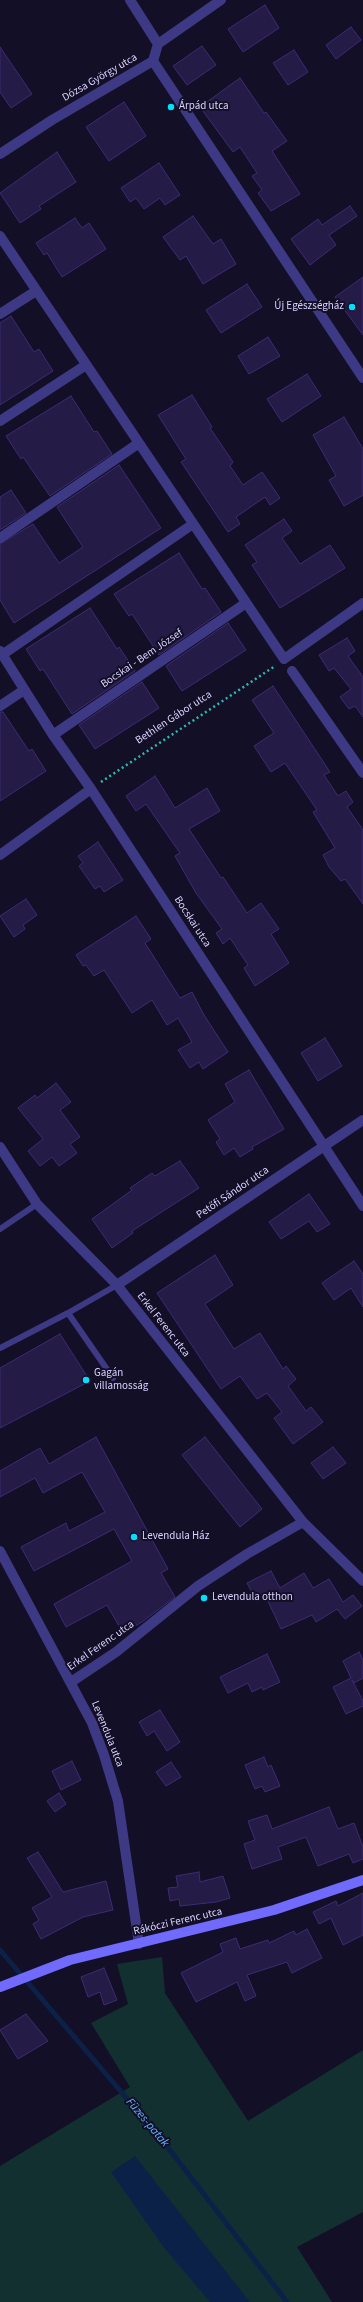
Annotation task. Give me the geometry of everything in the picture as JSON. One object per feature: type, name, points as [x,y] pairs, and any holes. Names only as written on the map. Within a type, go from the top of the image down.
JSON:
[{"type":"main road","name":"Rákóczi Ferenc utca","points":[[0,1987],[70,1960],[274,1910],[363,1880]]},
{"type":"street","points":[[130,0],[158,44],[221,0]]},
{"type":"street","name":"Dózsa György utca","points":[[0,154],[52,120],[153,61],[158,44]]},
{"type":"street","points":[[153,61],[363,378]]},
{"type":"street","points":[[0,236],[284,659],[363,603]]},
{"type":"street","points":[[0,314],[36,291]]},
{"type":"street","points":[[0,421],[86,365]]},
{"type":"street","points":[[0,538],[139,444]]},
{"type":"street","points":[[1,653],[193,524]]},
{"type":"street","name":"Bocskai - Bem József","points":[[53,735],[246,603]]},
{"type":"street","name":"Bocskai utca","points":[[1,653],[53,735],[325,1146],[363,1206]]},
{"type":"street","points":[[292,671],[363,773]]},
{"type":"street","points":[[0,706],[24,690]]},
{"type":"street","points":[[0,855],[90,789]]},
{"type":"street","name":"Petőfi Sándor utca","points":[[117,1285],[363,1120]]},
{"type":"street","name":"Erkel Ferenc utca","points":[[0,1147],[37,1204],[117,1285],[303,1522],[363,1581]]},
{"type":"street","name":"Erkel Ferenc utca","points":[[71,1682],[116,1652],[198,1586],[247,1554],[303,1522]]},
{"type":"street","name":"Levendula utca","points":[[0,1551],[71,1682],[97,1736],[118,1801],[138,1944]]},
{"type":"lane","points":[[0,1229],[37,1204]]},
{"type":"lane","points":[[0,1348],[68,1313],[117,1285]]},
{"type":"lane","points":[[68,1313],[113,1378]]},
{"type":"path","name":"Bethlen Gábor utca","points":[[90,789],[284,659]]},
{"type":"green space","points":[[162,1957],[165,1993],[248,2121],[363,2050],[363,2212],[297,2247],[332,2302],[0,2302],[0,2166],[130,2087],[91,2023],[128,2004],[117,1964]]},
{"type":"water","points":[[135,2156],[250,2302],[210,2302],[165,2249],[111,2172]]},
{"type":"building","points":[[265,5],[279,28],[243,52],[228,29]]},
{"type":"building","points":[[351,27],[361,40],[336,59],[326,45]]},
{"type":"building","points":[[202,46],[216,65],[187,85],[173,66]]},
{"type":"building","points":[[0,47],[32,94],[11,108],[0,92]]},
{"type":"building","points":[[294,50],[308,72],[288,85],[273,63]]},
{"type":"building","points":[[240,78],[264,113],[266,112],[287,141],[272,151],[300,194],[271,211],[258,193],[262,190],[252,176],[257,173],[240,147],[233,152],[200,107]]},
{"type":"building","points":[[124,102],[146,136],[109,161],[86,127]]},
{"type":"building","points":[[57,152],[76,182],[39,206],[41,209],[20,223],[0,193]]},
{"type":"building","points":[[159,163],[180,195],[165,205],[160,198],[144,209],[136,198],[130,202],[121,188]]},
{"type":"building","points":[[350,206],[357,216],[329,235],[336,245],[310,265],[291,239],[318,219],[322,225]]},
{"type":"building","points":[[193,216],[213,244],[221,239],[236,264],[203,284],[186,256],[180,260],[163,237]]},
{"type":"building","points":[[75,218],[82,228],[89,223],[106,249],[62,277],[47,253],[44,255],[36,243]]},
{"type":"building","name":"Új Egészségház","points":[[363,277],[363,335],[335,297]]},
{"type":"building","points":[[247,284],[262,307],[221,333],[206,310]]},
{"type":"building","points":[[11,316],[34,352],[39,349],[53,371],[0,405],[0,323]]},
{"type":"building","points":[[268,337],[280,356],[249,374],[238,356]]},
{"type":"building","points":[[307,374],[321,396],[282,422],[267,399]]},
{"type":"building","points":[[192,395],[212,427],[210,428],[233,462],[230,466],[243,485],[262,472],[280,498],[270,505],[265,497],[236,517],[240,524],[228,532],[181,462],[186,459],[158,415]]},
{"type":"building","points":[[71,396],[94,432],[97,431],[112,454],[50,496],[23,457],[21,459],[6,436]]},
{"type":"building","points":[[344,417],[363,449],[363,495],[344,506],[329,480],[336,476],[313,435]]},
{"type":"building","points":[[119,465],[161,528],[14,623],[0,600],[0,544],[33,524],[59,563],[83,547],[57,507]]},
{"type":"building","points":[[11,490],[26,513],[0,530],[0,497]]},
{"type":"building","points":[[284,519],[292,531],[282,538],[300,564],[330,545],[345,568],[280,608],[252,565],[257,562],[245,545]]},
{"type":"building","points":[[179,553],[202,589],[205,588],[221,612],[159,655],[132,614],[129,616],[114,594]]},
{"type":"building","points":[[90,608],[117,649],[119,647],[135,671],[72,714],[43,669],[40,671],[26,649]]},
{"type":"building","points":[[228,623],[246,650],[182,691],[166,666]]},
{"type":"building","points":[[347,638],[355,651],[348,656],[363,677],[363,717],[355,706],[349,709],[340,697],[351,689],[334,668],[329,671],[319,655]]},
{"type":"building","points":[[142,682],[159,708],[95,749],[79,725]]},
{"type":"building","points":[[273,686],[330,772],[324,775],[338,796],[346,791],[353,802],[347,807],[363,830],[363,904],[345,879],[341,881],[329,867],[323,855],[335,848],[313,812],[317,810],[285,763],[271,772],[254,746],[274,733],[252,700]]},
{"type":"building","points":[[0,712],[3,712],[29,751],[32,749],[46,771],[0,801]]},
{"type":"building","points":[[155,776],[175,808],[207,788],[220,811],[189,829],[221,878],[223,877],[247,913],[261,903],[279,929],[271,934],[289,963],[255,986],[244,968],[248,965],[230,938],[223,944],[216,933],[222,929],[196,893],[175,856],[180,853],[146,804],[136,811],[126,796]]},
{"type":"building","points":[[98,842],[123,880],[104,892],[100,886],[95,889],[79,866],[83,863],[78,856]]},
{"type":"building","points":[[26,899],[37,915],[23,925],[25,929],[14,937],[0,916]]},
{"type":"building","points":[[136,916],[151,939],[145,943],[180,998],[192,992],[204,1015],[228,1052],[203,1069],[199,1062],[190,1068],[178,1050],[192,1042],[178,1018],[167,1025],[152,1000],[132,1013],[104,970],[94,976],[86,965],[83,966],[76,955]]},
{"type":"building","points":[[325,1038],[342,1066],[318,1081],[301,1053]]},
{"type":"building","points":[[249,1070],[284,1129],[252,1147],[253,1149],[240,1157],[234,1148],[224,1155],[216,1142],[220,1139],[208,1120],[235,1102],[225,1084]]},
{"type":"building","points":[[56,1083],[71,1102],[60,1110],[80,1137],[70,1144],[77,1153],[59,1166],[52,1157],[40,1166],[28,1151],[43,1139],[18,1108],[35,1095],[37,1098]]},
{"type":"building","points":[[180,1161],[199,1188],[132,1231],[133,1233],[112,1248],[92,1219],[132,1190],[130,1188],[152,1173],[155,1176]]},
{"type":"building","points":[[309,1194],[330,1224],[317,1232],[309,1221],[281,1239],[269,1222]]},
{"type":"building","points":[[215,1255],[233,1285],[205,1304],[234,1349],[260,1333],[283,1369],[286,1366],[296,1379],[288,1386],[306,1411],[311,1407],[323,1422],[293,1444],[274,1418],[282,1412],[267,1393],[257,1399],[240,1376],[221,1389],[157,1293]]},
{"type":"building","points":[[354,1261],[363,1274],[363,1307],[351,1288],[334,1300],[322,1283]]},
{"type":"building","points":[[60,1334],[90,1381],[0,1428],[0,1368]]},
{"type":"building","name":"Levendula Ház","points":[[96,1437],[168,1569],[161,1573],[175,1597],[142,1622],[123,1633],[107,1605],[66,1627],[54,1604],[132,1561],[114,1529],[34,1571],[21,1547],[66,1523],[69,1531],[105,1512],[82,1472],[43,1493],[35,1478],[0,1497],[0,1471],[40,1448],[49,1464]]},
{"type":"building","points":[[205,1437],[262,1509],[240,1527],[182,1455]]},
{"type":"building","points":[[333,1447],[346,1463],[323,1479],[311,1463]]},
{"type":"building","points":[[271,1571],[280,1588],[304,1573],[313,1588],[329,1579],[343,1602],[353,1595],[362,1606],[345,1619],[337,1609],[316,1622],[312,1615],[281,1629],[266,1597],[257,1602],[247,1583]]},
{"type":"building","points":[[359,1652],[363,1660],[363,1678],[354,1683],[352,1680],[363,1701],[363,1706],[346,1714],[333,1687],[351,1678],[343,1661]]},
{"type":"building","points":[[267,1654],[280,1682],[263,1690],[262,1687],[252,1692],[248,1683],[228,1693],[220,1677]]},
{"type":"building","points":[[160,1710],[180,1742],[167,1751],[154,1731],[147,1736],[139,1722]]},
{"type":"building","points":[[264,1757],[268,1767],[271,1765],[280,1786],[265,1792],[262,1786],[255,1789],[245,1765]]},
{"type":"building","points":[[72,1761],[81,1780],[61,1790],[52,1771]]},
{"type":"building","points":[[171,1762],[181,1777],[166,1786],[156,1772]]},
{"type":"building","points":[[59,1793],[66,1804],[55,1812],[47,1801]]},
{"type":"building","points":[[329,1807],[338,1829],[354,1823],[363,1847],[363,1859],[353,1863],[349,1854],[318,1866],[306,1837],[278,1847],[282,1859],[252,1869],[244,1844],[255,1840],[248,1821],[267,1815],[272,1829]]},
{"type":"building","points":[[38,1852],[63,1892],[106,1881],[113,1910],[83,1917],[41,1939],[33,1924],[39,1920],[32,1908],[52,1897],[27,1858]]},
{"type":"building","points":[[199,1872],[200,1882],[223,1876],[230,1898],[216,1902],[180,1906],[179,1899],[170,1901],[168,1888],[178,1887],[176,1876]]},
{"type":"building","points":[[363,1893],[363,1935],[343,1945],[331,1918],[319,1924],[313,1912],[336,1901],[338,1906]]},
{"type":"building","points":[[307,1929],[322,1958],[292,1973],[287,1962],[247,1975],[256,1996],[245,2001],[237,1982],[196,2002],[181,1973],[223,1952],[220,1944],[236,1938],[240,1949],[268,1940],[269,1943],[294,1931],[296,1935]]},
{"type":"building","points":[[104,1968],[117,2000],[104,2005],[100,1992],[88,1997],[81,1977]]},
{"type":"building","points":[[26,2014],[48,2041],[18,2059],[0,2030]]},
{"type":"waterway","name":"Füzes-patak","points":[[0,1950],[159,2136],[287,2302]]},
{"type":"place","name":"Árpád utca","points":[[171,107]]},
{"type":"place","name":"Új Egészségház","points":[[352,307]]},
{"type":"place","name":"Gagán villamosság","points":[[86,1380]]},
{"type":"place","name":"Levendula Ház","points":[[134,1537]]},
{"type":"place","name":"Levendula otthon","points":[[204,1598]]}]
